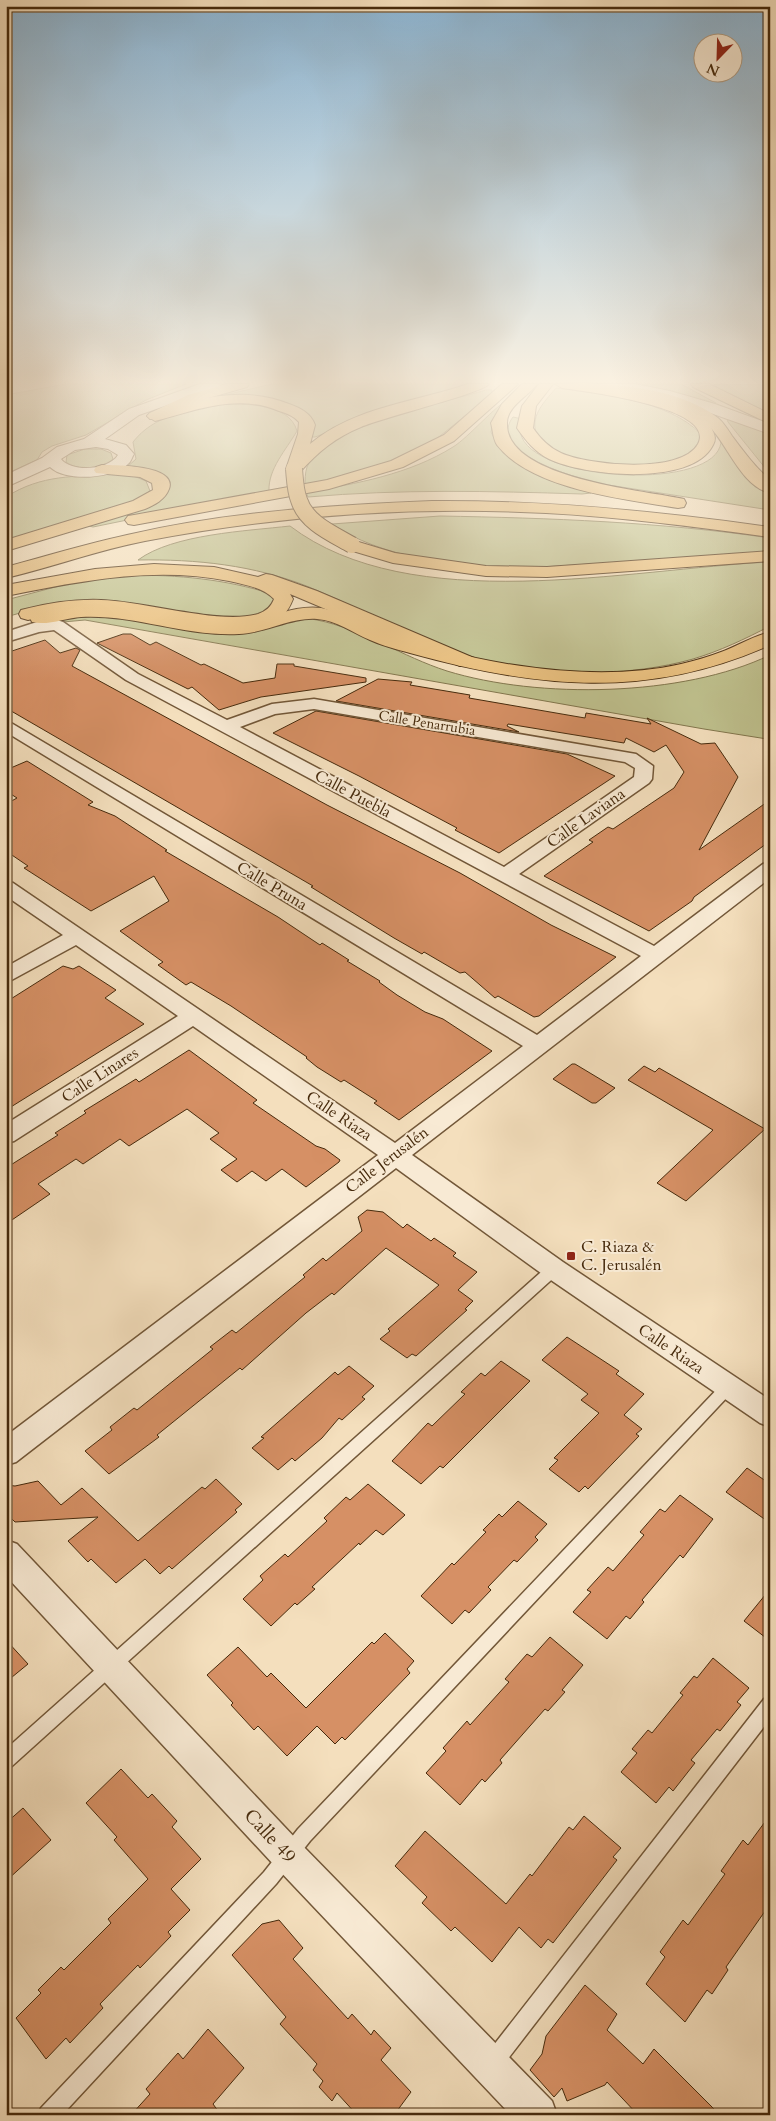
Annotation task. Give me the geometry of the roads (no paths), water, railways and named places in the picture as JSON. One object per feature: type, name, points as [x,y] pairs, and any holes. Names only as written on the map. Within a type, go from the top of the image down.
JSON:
[{"type":"highway","points":[[6,546],[146,503],[158,496],[162,488],[159,483]]},
{"type":"highway","points":[[295,483],[297,496],[302,508],[328,532],[352,545],[393,558],[486,572],[547,572],[770,556]]},
{"type":"highway","points":[[6,558],[133,521],[332,483]]},
{"type":"highway","points":[[582,483],[601,489],[770,520]]},
{"type":"highway","points":[[56,544],[157,521],[336,499],[478,495],[632,502],[728,513]]},
{"type":"highway","points":[[6,573],[143,537],[284,516],[373,508],[472,506],[570,510],[649,516],[770,532]]},
{"type":"highway","points":[[6,590],[61,574],[107,566],[146,564],[217,568],[281,583],[467,662]]},
{"type":"highway","points":[[6,590],[93,573],[149,568],[189,569],[232,576],[269,586],[278,591],[284,599],[275,613],[234,622],[112,606],[82,605],[29,621]]},
{"type":"highway","points":[[29,621],[74,612],[110,611],[212,628],[238,629],[270,624],[300,614],[321,614],[393,643],[467,662],[532,674],[603,678],[666,672],[707,664],[741,653],[770,638]]},
{"type":"street","points":[[6,489],[20,483]]},
{"type":"street","points":[[6,636],[37,627],[29,621]]},
{"type":"street","name":"Calle Puebla","points":[[29,621],[655,955]]},
{"type":"street","name":"Calle Penarrubia","points":[[225,727],[272,708],[314,704],[630,758]]},
{"type":"street","name":"Calle Pruna","points":[[6,725],[538,1045]]},
{"type":"street","name":"Calle Laviana","points":[[505,875],[643,779],[644,766],[630,758]]},
{"type":"street","name":"Calle Jerusalén","points":[[6,1453],[394,1154],[770,868]]},
{"type":"street","name":"Calle Riaza","points":[[6,887],[394,1154],[554,1269],[770,1415]]},
{"type":"street","points":[[6,976],[77,936]]},
{"type":"street","name":"Calle Linares","points":[[6,1135],[193,1016]]},
{"type":"street","name":"Calle 49","points":[[6,1554],[287,1854],[491,2066],[531,2112]]},
{"type":"lane","points":[[6,1760],[554,1269]]},
{"type":"lane","points":[[48,2115],[270,1878],[287,1854],[728,1388]]},
{"type":"lane","points":[[491,2066],[770,1705]]},
{"type":"place","name":"C. Riaza & C. Jerusalén","points":[[571,1256]]}]
